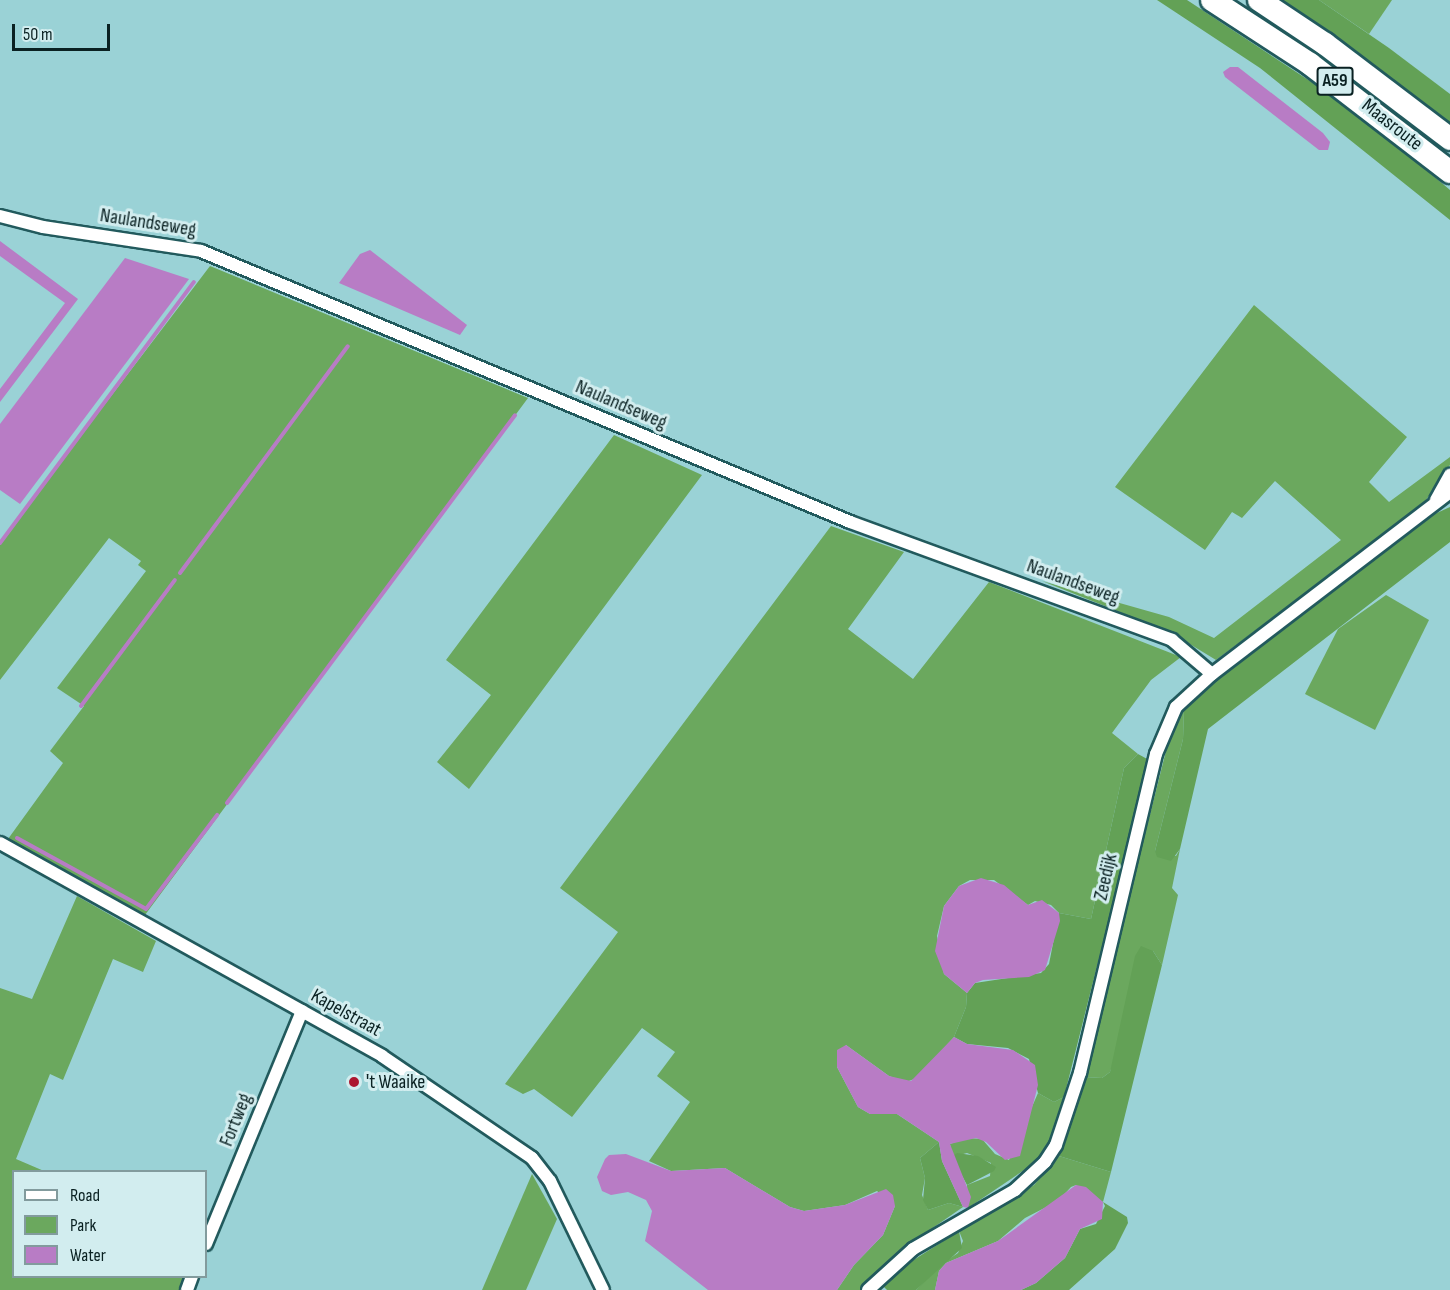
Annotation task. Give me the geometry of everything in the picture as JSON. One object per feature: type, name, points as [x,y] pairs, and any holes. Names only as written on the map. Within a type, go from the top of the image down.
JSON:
[{"type":"highway","name":"Maasroute","points":[[1212,0],[1339,84],[1450,172]]},
{"type":"highway","name":"Maasroute","points":[[1259,0],[1335,51],[1450,139]]},
{"type":"street","name":"Naulandseweg","points":[[0,216],[43,227],[201,251],[850,522],[1172,640],[1212,675]]},
{"type":"street","name":"Zeedijk","points":[[1435,502],[1450,475]]},
{"type":"street","name":"Zeedijk","points":[[868,1290],[913,1249],[1015,1190],[1045,1162],[1056,1145],[1080,1073],[1160,740],[1176,707],[1212,675],[1390,541],[1450,492]]},
{"type":"street","name":"Kapelstraat","points":[[0,843],[401,1068],[532,1158],[550,1181],[603,1290]]},
{"type":"street","name":"Fortweg","points":[[207,1242],[302,1011]]},
{"type":"green space","points":[[1157,0],[1187,0],[1360,114],[1450,190],[1450,220],[1260,68]]},
{"type":"green space","points":[[1277,0],[1319,0],[1389,48],[1450,94],[1450,124]]},
{"type":"green space","points":[[1319,0],[1392,0],[1369,34]]},
{"type":"green space","points":[[210,266],[528,398],[145,915],[8,839],[63,763],[50,751],[84,706],[57,688],[146,571],[138,565],[141,561],[109,538],[0,680],[0,542]]},
{"type":"green space","points":[[1254,305],[1407,437],[1369,482],[1389,502],[1450,457],[1450,465],[1422,506],[1216,660],[1170,632],[1042,581],[1169,617],[1214,638],[1341,540],[1275,481],[1242,518],[1232,512],[1205,550],[1115,487]]},
{"type":"green space","points":[[614,435],[702,475],[469,789],[437,762],[491,695],[446,660]]},
{"type":"green space","points":[[1450,507],[1450,542],[1208,729],[1180,849],[1171,861],[1157,857],[1155,851],[1183,739],[1184,708],[1192,696],[1428,517]]},
{"type":"green space","points":[[831,526],[904,552],[848,629],[913,679],[989,582],[1181,657],[1151,680],[1112,733],[1138,754],[1124,768],[1091,919],[1059,913],[1051,905],[1035,901],[1028,905],[994,880],[970,880],[959,886],[944,906],[937,936],[944,974],[967,993],[966,1007],[954,1037],[917,1078],[906,1082],[889,1076],[846,1045],[837,1067],[858,1107],[870,1114],[897,1114],[939,1142],[920,1158],[925,1178],[922,1195],[928,1210],[949,1203],[963,1207],[898,1252],[860,1290],[837,1290],[854,1265],[883,1235],[895,1206],[877,1191],[845,1205],[804,1211],[790,1207],[725,1168],[671,1171],[649,1161],[690,1102],[657,1076],[675,1052],[642,1028],[572,1117],[534,1089],[523,1094],[505,1084],[618,932],[560,888]]},
{"type":"green space","points":[[1386,595],[1429,620],[1375,730],[1305,694],[1338,629]]},
{"type":"green space","points":[[1184,708],[1183,739],[1155,851],[1176,856],[1180,849],[1172,888],[1178,895],[1162,965],[1153,951],[1110,1072],[1102,1078],[1084,1077],[1170,735]]},
{"type":"green space","points":[[1138,754],[1149,760],[1064,1097],[1054,1102],[1038,1093],[1029,1059],[1008,1048],[967,1044],[954,1037],[966,1007],[967,993],[975,983],[1041,973],[1049,964],[1059,913],[1091,919],[1124,768]]},
{"type":"green space","points":[[77,896],[156,941],[143,972],[113,959],[63,1080],[50,1074],[16,1159],[42,1170],[12,1170],[12,1278],[187,1278],[181,1290],[0,1290],[0,988],[32,999]]},
{"type":"green space","points":[[1141,946],[1153,951],[1162,965],[1111,1172],[1059,1156],[1084,1077],[1102,1078],[1110,1072],[1135,956]]},
{"type":"green space","points":[[1038,1093],[1054,1102],[1064,1097],[1048,1147],[1039,1160],[968,1208],[967,1185],[990,1176],[991,1163],[967,1153],[952,1157],[950,1144],[967,1138],[982,1139],[995,1154],[1009,1160]]},
{"type":"green space","points":[[939,1142],[942,1161],[963,1207],[949,1203],[928,1210],[923,1200],[925,1178],[920,1158]]},
{"type":"green space","points":[[957,1153],[978,1156],[996,1167],[994,1171],[967,1185],[952,1157]]},
{"type":"green space","points":[[1059,1156],[1111,1172],[1103,1202],[1076,1185],[1071,1187],[1058,1201],[1025,1218],[998,1241],[946,1263],[939,1271],[935,1290],[916,1290],[940,1265],[958,1253],[963,1241],[959,1231],[1034,1185]]},
{"type":"green space","points":[[532,1174],[557,1219],[526,1290],[482,1290]]},
{"type":"green space","points":[[1103,1202],[1127,1217],[1128,1223],[1115,1249],[1069,1290],[1021,1290],[1036,1283],[1065,1258],[1080,1229],[1096,1224],[1105,1206]]},
{"type":"green space","points":[[959,1231],[962,1248],[916,1290],[887,1290],[882,1285],[912,1261]]},
{"type":"water","points":[[1230,67],[1238,67],[1323,133],[1330,142],[1328,150],[1319,150],[1225,77],[1223,72]]},
{"type":"water","points":[[0,241],[78,299],[0,402],[0,389],[65,303],[0,256]]},
{"type":"water","points":[[370,250],[467,325],[460,335],[339,283],[360,254]]},
{"type":"water","points":[[125,258],[189,279],[20,504],[0,490],[0,424]]},
{"type":"water","points":[[981,878],[1004,885],[1028,905],[1042,900],[1059,913],[1060,921],[1045,970],[1029,977],[983,980],[975,983],[967,993],[944,974],[935,951],[944,906],[959,886]]},
{"type":"water","points":[[954,1037],[967,1044],[1013,1050],[1035,1065],[1038,1085],[1020,1156],[1005,1160],[986,1142],[976,1138],[950,1144],[971,1197],[968,1208],[963,1207],[942,1161],[939,1142],[897,1114],[870,1114],[858,1107],[837,1067],[837,1050],[846,1045],[889,1076],[911,1081]]},
{"type":"water","points":[[626,1154],[671,1171],[725,1168],[790,1207],[804,1211],[845,1205],[886,1189],[893,1195],[895,1206],[883,1235],[854,1265],[837,1290],[708,1290],[645,1241],[652,1211],[646,1200],[628,1192],[611,1195],[602,1191],[597,1177],[605,1159],[609,1155]]},
{"type":"water","points":[[1076,1185],[1086,1187],[1103,1202],[1102,1219],[1080,1229],[1065,1258],[1036,1283],[1021,1290],[935,1290],[939,1271],[946,1263],[998,1241]]},
{"type":"waterway","points":[[0,543],[194,282]]},
{"type":"waterway","points":[[180,573],[348,346]]},
{"type":"waterway","points":[[227,803],[515,415]]},
{"type":"waterway","points":[[81,706],[175,580]]},
{"type":"waterway","points":[[17,838],[146,909],[217,815]]},
{"type":"place","name":"'t Waaike","points":[[354,1082]]}]
